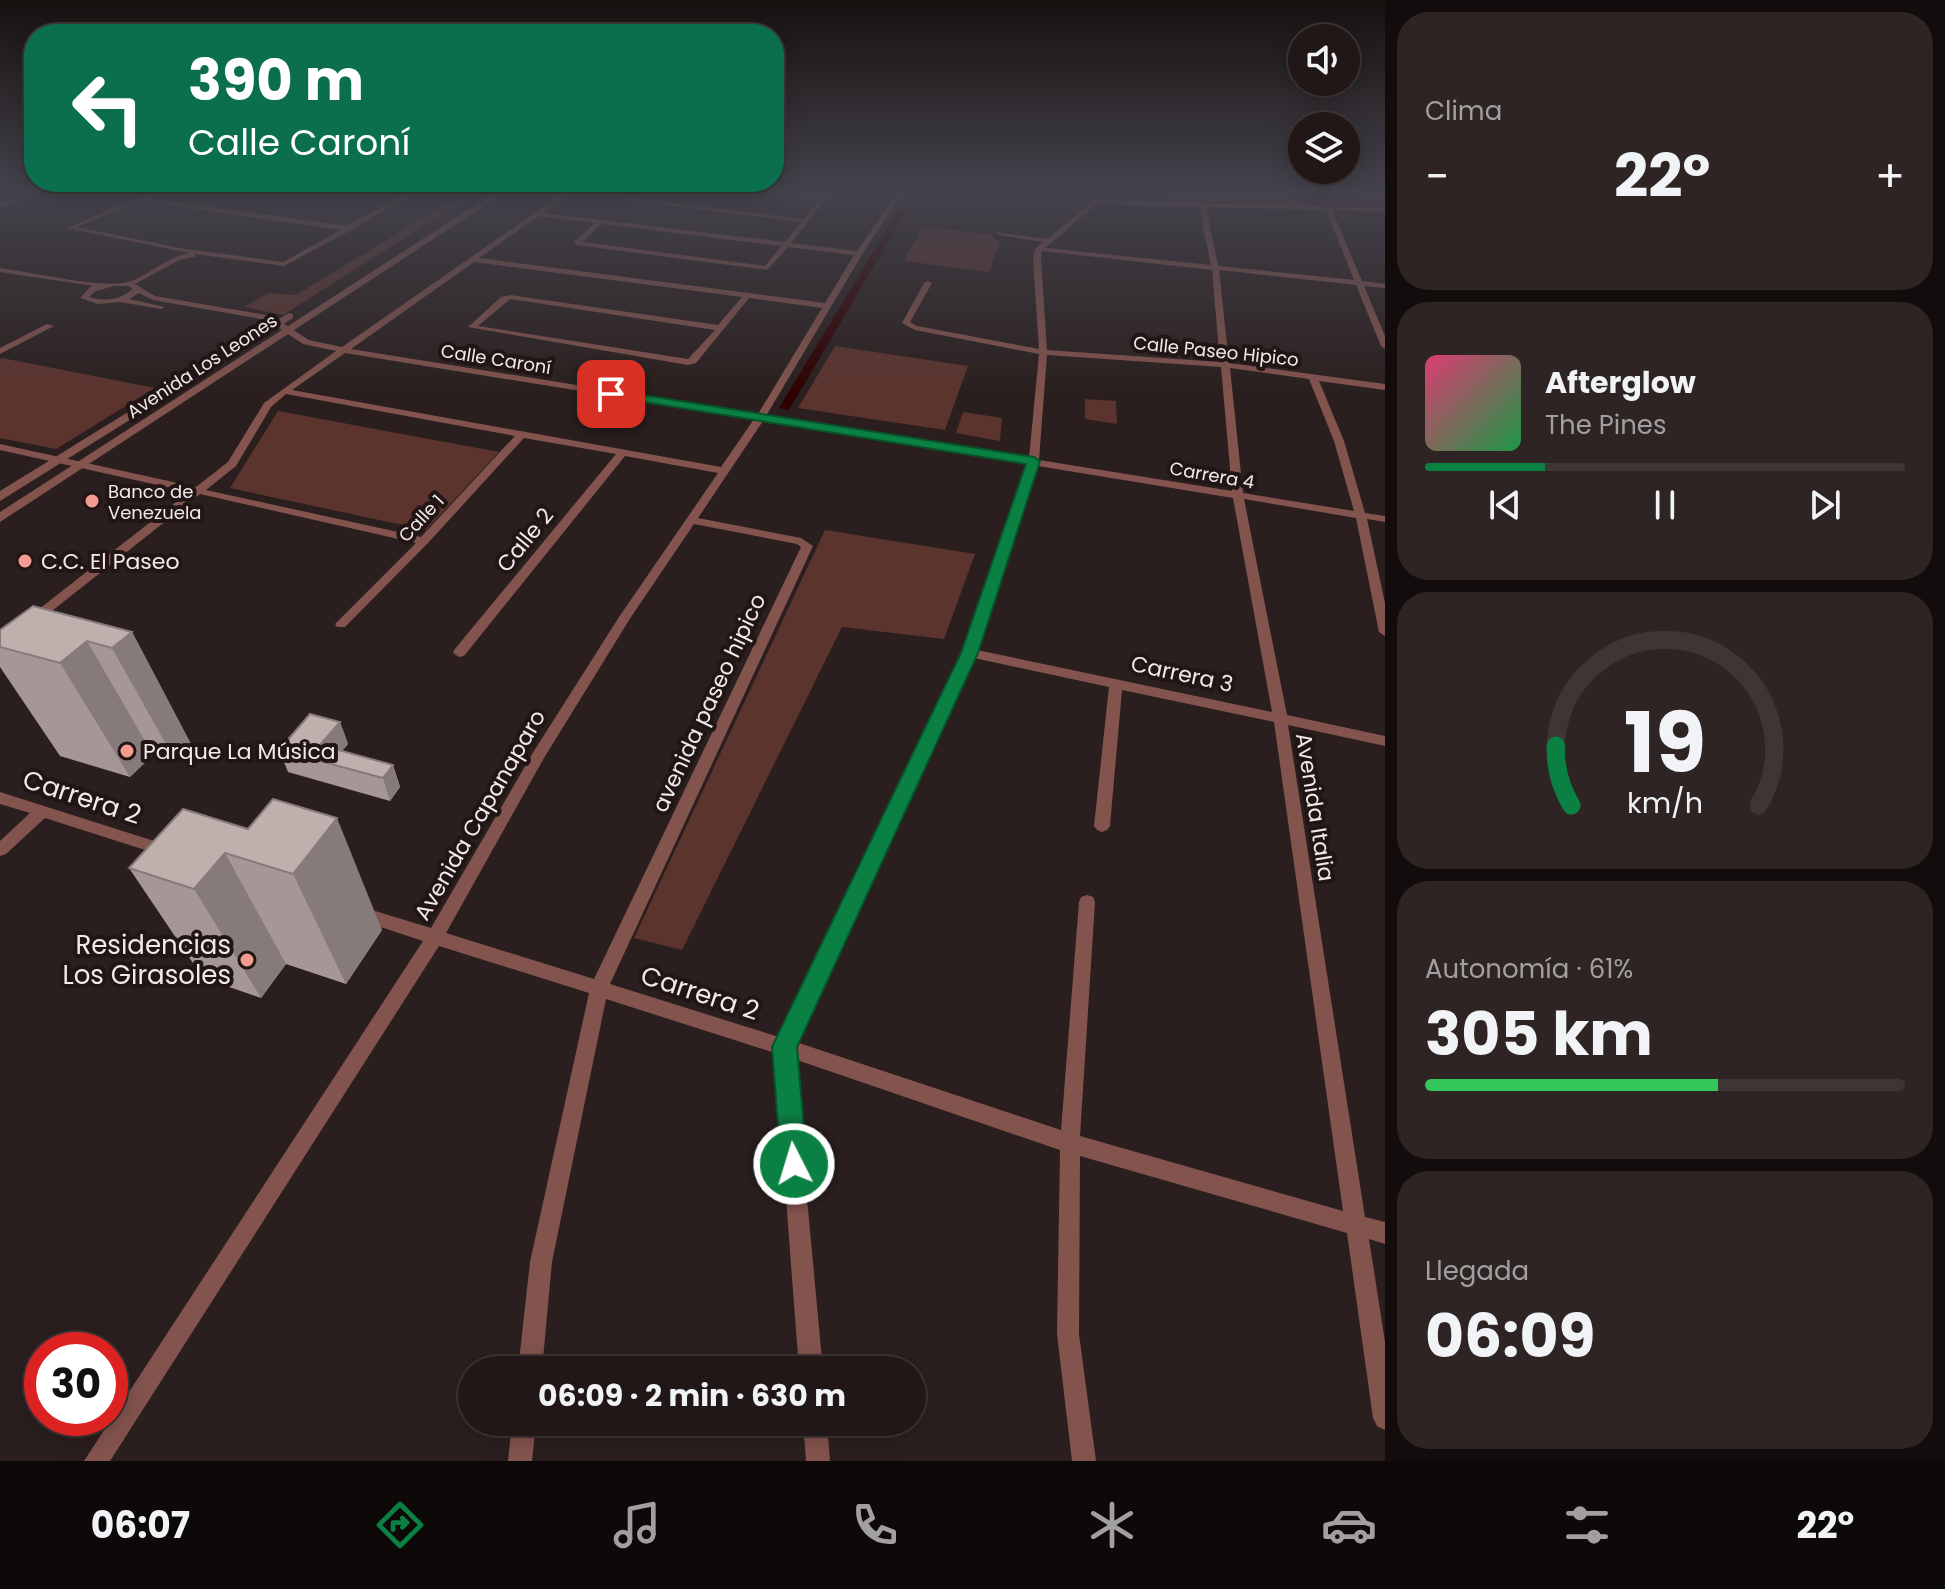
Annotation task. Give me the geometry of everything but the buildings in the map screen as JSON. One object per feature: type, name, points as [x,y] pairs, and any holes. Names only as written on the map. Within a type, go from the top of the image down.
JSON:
[{"type":"street","points":[[0,273],[104,285],[129,284],[170,259]]},
{"type":"street","points":[[247,259],[284,264],[293,259]]},
{"type":"street","name":"Avenida Los Leones","points":[[0,497],[379,259]]},
{"type":"street","name":"Avenida Los Leones","points":[[0,518],[398,259]]},
{"type":"street","points":[[700,259],[767,268],[775,259]]},
{"type":"street","name":"Avenida Capanaparo","points":[[96,1461],[435,937],[539,755],[690,520],[760,418],[855,259]]},
{"type":"street","points":[[810,1356],[784,1047],[970,653],[1034,461],[1043,352],[1039,259]]},
{"type":"street","points":[[1139,259],[1385,286]]},
{"type":"street","name":"Avenida Italia","points":[[1213,259],[1238,495],[1280,717],[1385,1418]]},
{"type":"street","points":[[1350,259],[1385,346]]},
{"type":"street","points":[[20,630],[232,464],[267,405],[284,391],[474,260],[828,306]]},
{"type":"street","points":[[0,273],[68,287],[91,302],[120,300],[262,325],[276,324]]},
{"type":"street","name":"Calle Paseo Hipico","points":[[928,283],[906,323],[910,326],[1043,352],[1224,365],[1385,387]]},
{"type":"street","points":[[129,284],[153,298],[269,318],[276,324]]},
{"type":"street","points":[[84,295],[104,285]]},
{"type":"street","points":[[120,300],[138,289]]},
{"type":"street","points":[[719,328],[510,297],[472,327],[688,362],[693,361],[746,297]]},
{"type":"street","name":"Calle Caroní","points":[[276,324],[306,342],[344,350],[1034,461]]},
{"type":"street","points":[[0,351],[50,326]]},
{"type":"street","points":[[1313,378],[1339,441],[1361,516],[1385,632]]},
{"type":"street","points":[[284,391],[724,471]]},
{"type":"street","name":"Calle 1","points":[[341,624],[424,541],[523,433]]},
{"type":"street","points":[[0,447],[424,541]]},
{"type":"street","name":"Calle 2","points":[[459,653],[623,452]]},
{"type":"street","name":"Carrera 4","points":[[1034,461],[1385,519]]},
{"type":"street","name":"avenida paseo hipico","points":[[599,988],[807,546],[801,541],[690,520]]},
{"type":"street","name":"Carrera 3","points":[[970,653],[1385,741]]},
{"type":"street","points":[[1102,826],[1116,683]]},
{"type":"street","name":"Carrera 2","points":[[0,798],[178,855]]},
{"type":"street","points":[[0,850],[42,812]]},
{"type":"street","points":[[1084,1461],[1068,1334],[1070,1143],[1087,902]]},
{"type":"street","name":"Carrera 2","points":[[344,908],[784,1047],[1070,1143],[1385,1233]]},
{"type":"street","points":[[531,1356],[541,1262],[599,988]]},
{"type":"street","points":[[520,1461],[523,1436]]},
{"type":"street","points":[[816,1436],[818,1461]]},
{"type":"shaded area","points":[[355,259],[371,259],[283,315],[244,307],[268,293],[296,295]]},
{"type":"shaded area","points":[[869,259],[878,259],[789,410],[779,408]]},
{"type":"shaded area","points":[[905,259],[994,259],[989,272]]},
{"type":"shaded area","points":[[835,346],[968,366],[945,430],[798,408]]},
{"type":"shaded area","points":[[2,358],[155,388],[56,449],[0,438]]},
{"type":"shaded area","points":[[1085,399],[1116,401],[1117,424],[1085,419]]},
{"type":"shaded area","points":[[278,411],[499,452],[426,530],[230,488]]},
{"type":"shaded area","points":[[963,412],[1002,418],[1000,441],[956,433]]},
{"type":"shaded area","points":[[825,530],[975,554],[944,639],[842,627],[682,950],[634,938]]},
{"type":"place","name":"Banco de Venezuela","points":[[92,501]]},
{"type":"place","name":"C.C. El Paseo","points":[[25,561]]},
{"type":"place","name":"Parque La Música","points":[[127,751]]},
{"type":"place","name":"Residencias Los Girasoles","points":[[247,960]]},
{"type":"route","points":[[611,394],[1034,461],[970,653],[784,1047],[794,1164]]}]
